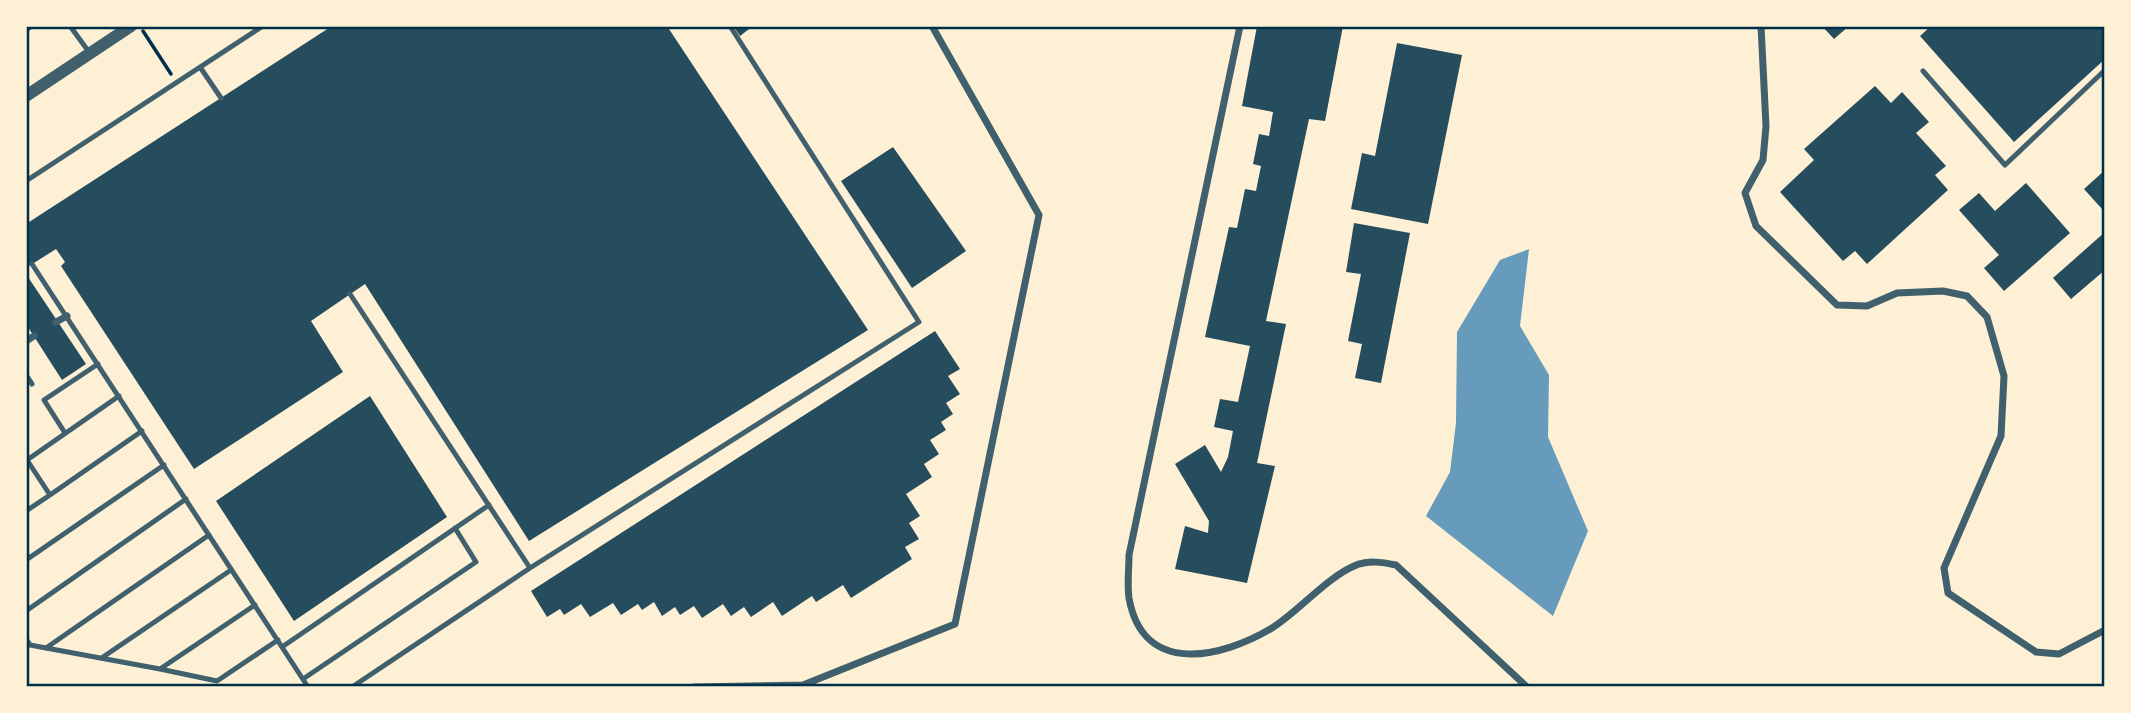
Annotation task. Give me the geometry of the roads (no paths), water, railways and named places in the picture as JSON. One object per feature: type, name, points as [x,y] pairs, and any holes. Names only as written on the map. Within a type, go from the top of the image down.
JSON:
[{"type":"street","points":[[26,96],[131,26]]},
{"type":"street","points":[[694,687],[803,685],[956,624],[1039,215],[932,26]]},
{"type":"street","points":[[1240,26],[1129,555],[1129,598],[1138,623],[1154,642],[1170,652],[1194,656],[1225,650],[1272,628],[1353,566],[1374,561],[1396,565],[1527,687]]},
{"type":"street","points":[[1761,26],[1766,126],[1763,160],[1745,193],[1756,226],[1837,305],[1867,306],[1896,293],[1943,291],[1967,296],[1987,317],[2004,376],[2001,436],[1944,568],[1948,593],[2036,652],[2059,654],[2105,630]]},
{"type":"street","points":[[56,322],[66,316]]},
{"type":"street","points":[[26,341],[34,336]]},
{"type":"lane","points":[[26,30],[32,26]]},
{"type":"lane","points":[[70,26],[91,53]]},
{"type":"lane","points":[[26,181],[263,26]]},
{"type":"lane","points":[[352,687],[530,568],[919,322],[730,26]]},
{"type":"lane","points":[[200,67],[221,98]]},
{"type":"lane","points":[[1923,71],[2005,165],[2105,70]]},
{"type":"lane","points":[[32,264],[308,687]]},
{"type":"lane","points":[[350,294],[530,568]]},
{"type":"lane","points":[[65,433],[44,400],[98,364]]},
{"type":"lane","points":[[26,375],[32,384]]},
{"type":"lane","points":[[50,495],[27,460],[119,396]]},
{"type":"lane","points":[[26,511],[142,432]]},
{"type":"lane","points":[[27,557],[164,466]]},
{"type":"lane","points":[[26,611],[186,499]]},
{"type":"lane","points":[[282,647],[489,505]]},
{"type":"lane","points":[[303,679],[476,562],[454,528]]},
{"type":"lane","points":[[46,648],[209,535]]},
{"type":"lane","points":[[103,657],[231,570]]},
{"type":"lane","points":[[160,669],[255,605]]},
{"type":"lane","points":[[26,639],[30,645],[217,681],[278,640]]},
{"type":"water","points":[[1529,249],[1520,326],[1549,375],[1548,437],[1588,531],[1553,616],[1426,516],[1450,472],[1456,423],[1457,332],[1500,260]]}]
